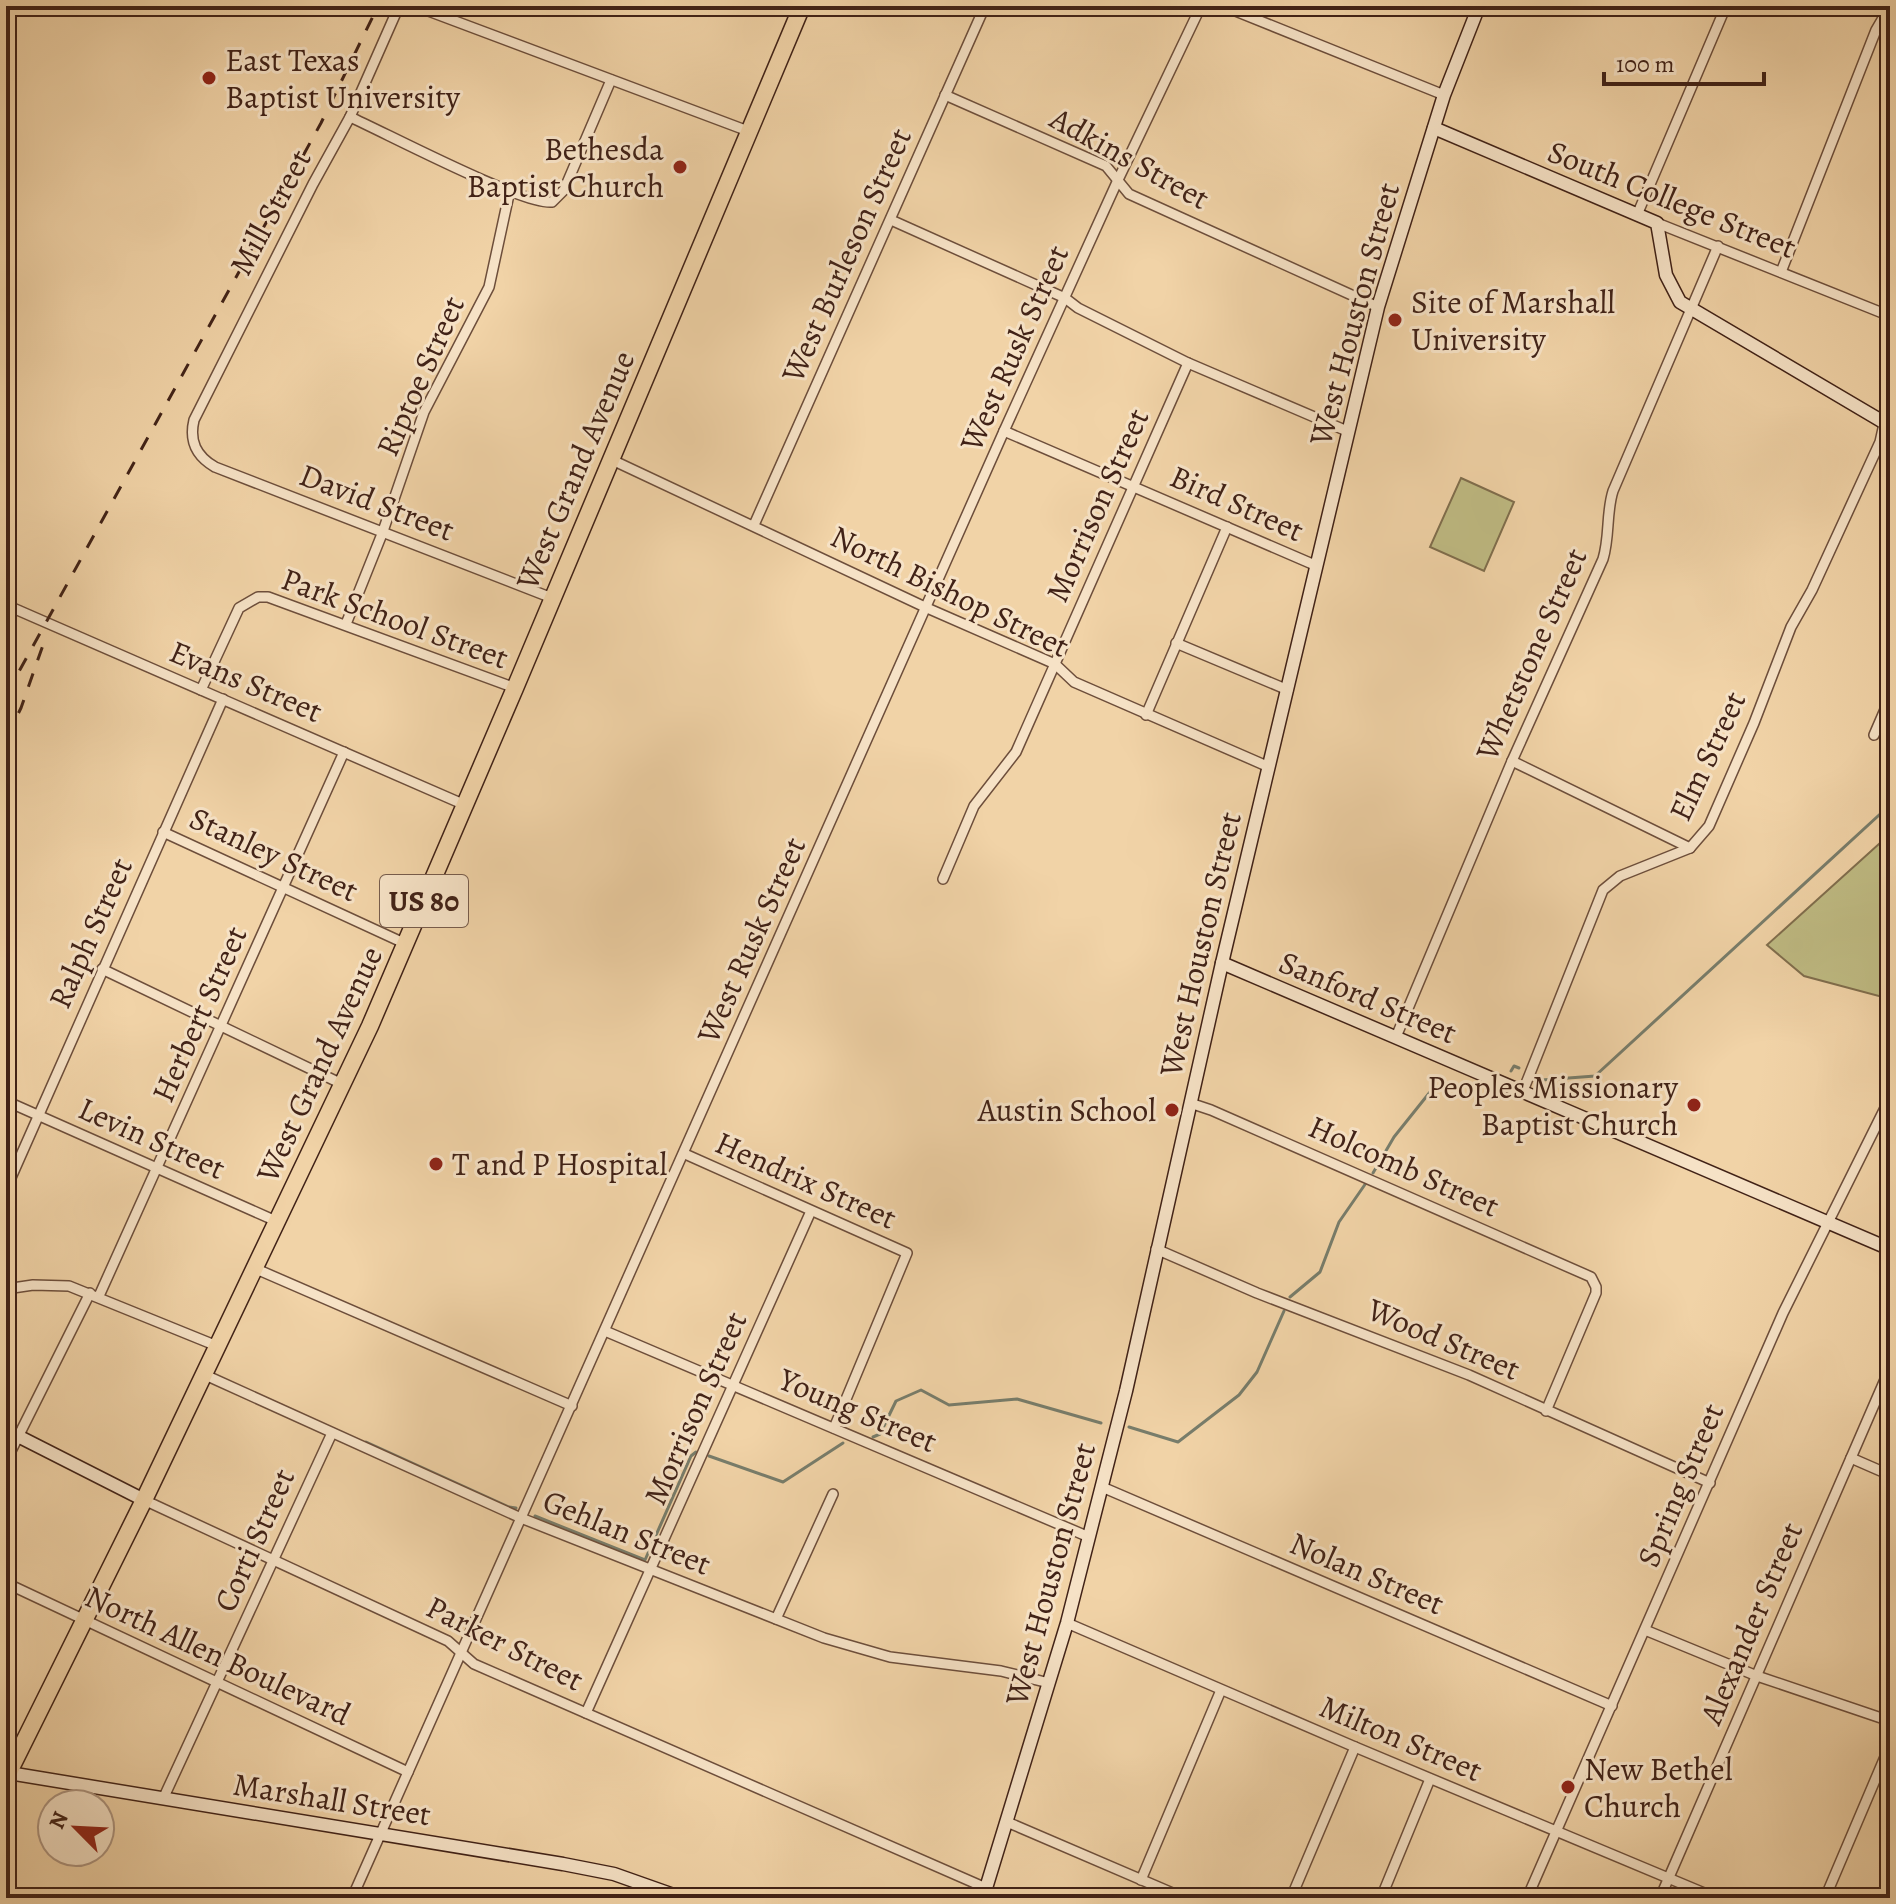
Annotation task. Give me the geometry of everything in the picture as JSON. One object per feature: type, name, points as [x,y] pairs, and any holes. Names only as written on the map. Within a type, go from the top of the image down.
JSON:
[{"type":"highway","name":"West Grand Avenue","points":[[7,1776],[14,1743],[83,1621],[144,1500],[406,944],[802,6]]},
{"type":"street","name":"Mill Street","points":[[193,442],[194,420],[350,117],[399,6]]},
{"type":"street","points":[[415,6],[748,131]]},
{"type":"street","name":"West Burleson Street","points":[[754,525],[985,6]]},
{"type":"street","name":"West Rusk Street","points":[[352,1898],[1004,431],[1201,6]]},
{"type":"street","points":[[1223,6],[1444,95]]},
{"type":"street","name":"West Houston Street","points":[[985,1893],[1067,1623],[1126,1391],[1222,963],[1378,307],[1444,95],[1479,6]]},
{"type":"street","points":[[1637,215],[1726,6]]},
{"type":"street","points":[[1781,272],[1876,30],[1888,12],[1867,6]]},
{"type":"street","points":[[350,117],[510,190],[540,201],[557,199],[564,190],[611,80]]},
{"type":"street","name":"Adkins Street","points":[[945,95],[1106,166],[1129,194],[1378,307]]},
{"type":"street","name":"South College Street","points":[[1434,128],[1637,215],[1890,316]]},
{"type":"street","name":"Riptoe Street","points":[[346,624],[383,532],[424,412],[489,287],[510,190]]},
{"type":"street","points":[[891,220],[1065,298],[1078,308],[1188,363],[1347,431]]},
{"type":"street","points":[[1657,223],[1669,283],[1680,302],[1887,424]]},
{"type":"street","name":"Whetstone Street","points":[[1396,1037],[1512,761],[1603,559],[1609,540],[1609,507],[1613,491],[1718,246]]},
{"type":"street","name":"Morrison Street","points":[[943,879],[970,814],[1011,761],[1188,363]]},
{"type":"street","name":"Elm Street","points":[[1523,1091],[1603,890],[1620,876],[1690,848],[1714,816],[1795,617],[1812,590],[1880,442],[1887,424],[1890,397]]},
{"type":"street","name":"Bird Street","points":[[1004,431],[1317,566]]},
{"type":"street","name":"David Street","points":[[193,442],[197,453],[215,467],[552,598]]},
{"type":"street","name":"North Bishop Street","points":[[609,459],[927,608],[1055,664],[1074,682],[1269,767]]},
{"type":"street","points":[[1146,715],[1227,527]]},
{"type":"street","name":"Park School Street","points":[[201,690],[239,608],[258,597],[278,599],[515,688]]},
{"type":"street","name":"Evans Street","points":[[6,605],[465,805]]},
{"type":"street","points":[[1176,643],[1288,690]]},
{"type":"street","points":[[1874,735],[1890,698]]},
{"type":"street","name":"Ralph Street","points":[[6,1189],[223,699]]},
{"type":"street","name":"Herbert Street","points":[[6,1461],[12,1433],[94,1295],[158,1169],[344,752]]},
{"type":"street","points":[[1512,761],[1690,848]]},
{"type":"street","name":"Stanley Street","points":[[163,832],[406,944]]},
{"type":"street","name":"Sanford Street","points":[[1222,963],[1890,1249]]},
{"type":"street","points":[[102,969],[342,1084]]},
{"type":"street","name":"Spring Street","points":[[1527,1898],[1778,1323],[1890,1098]]},
{"type":"street","name":"Levin Street","points":[[6,1101],[276,1221]]},
{"type":"street","name":"Holcomb Street","points":[[1190,1103],[1226,1116],[1591,1277],[1596,1293],[1546,1411]]},
{"type":"street","name":"Hendrix Street","points":[[685,1154],[907,1253],[834,1428]]},
{"type":"street","name":"Morrison Street","points":[[586,1713],[811,1211]]},
{"type":"street","name":"Wood Street","points":[[1156,1249],[1257,1293],[1456,1370],[1710,1483]]},
{"type":"street","points":[[254,1268],[572,1406]]},
{"type":"street","points":[[6,1289],[57,1285],[94,1295],[217,1346]]},
{"type":"street","name":"Young Street","points":[[605,1331],[1089,1537]]},
{"type":"street","name":"Alexander Street","points":[[1660,1898],[1890,1368]]},
{"type":"street","name":"Gehlan Street","points":[[203,1374],[521,1518],[838,1643],[890,1657],[1001,1671],[1049,1683]]},
{"type":"street","name":"Parker Street","points":[[12,1433],[144,1500],[448,1641],[474,1664],[985,1893]]},
{"type":"street","name":"Corti Street","points":[[163,1799],[332,1433]]},
{"type":"street","points":[[1851,1458],[1890,1475]]},
{"type":"street","name":"Nolan Street","points":[[1102,1487],[1612,1706]]},
{"type":"street","points":[[776,1619],[833,1494]]},
{"type":"street","name":"North Allen Boulevard","points":[[6,1583],[408,1772]]},
{"type":"street","name":"Milton Street","points":[[1067,1623],[1716,1898]]},
{"type":"street","points":[[1645,1630],[1757,1676],[1890,1721]]},
{"type":"street","points":[[1141,1880],[1221,1690]]},
{"type":"street","points":[[1825,1898],[1890,1745]]},
{"type":"street","points":[[1291,1898],[1355,1747]]},
{"type":"street","name":"Marshall Street","points":[[7,1776],[383,1833],[588,1869],[645,1884],[682,1898]]},
{"type":"street","points":[[1381,1898],[1430,1779]]},
{"type":"street","points":[[1007,1822],[1184,1898]]},
{"type":"shaded area","points":[[1461,478],[1514,502],[1484,571],[1430,547]]},
{"type":"shaded area","points":[[1890,834],[1890,999],[1804,976],[1767,945]]},
{"type":"waterway","points":[[1542,1080],[1595,1076],[1890,805]]},
{"type":"waterway","points":[[1511,1071],[1514,1066],[1519,1068]]},
{"type":"waterway","points":[[1373,1173],[1394,1137],[1434,1087],[1437,1088]]},
{"type":"waterway","points":[[1482,1098],[1498,1093]]},
{"type":"waterway","points":[[1290,1297],[1320,1272],[1339,1222],[1366,1183]]},
{"type":"waterway","points":[[1129,1427],[1178,1442],[1239,1395],[1257,1372],[1284,1311]]},
{"type":"waterway","points":[[873,1437],[880,1434],[896,1401],[921,1390],[949,1405],[1017,1399],[1101,1423]]},
{"type":"waterway","points":[[366,1442],[516,1508]]},
{"type":"waterway","points":[[709,1456],[783,1482],[843,1443]]},
{"type":"waterway","points":[[535,1516],[645,1560],[691,1456],[696,1452]]},
{"type":"railway","points":[[6,695],[321,123],[378,6]]},
{"type":"railway","points":[[6,738],[21,708],[43,645]]},
{"type":"place","name":"East Texas Baptist University","points":[[209,78]]},
{"type":"place","name":"Bethesda Baptist Church","points":[[680,167]]},
{"type":"place","name":"Site of Marshall University","points":[[1395,320]]},
{"type":"place","name":"Peoples Missionary Baptist Church","points":[[1694,1105]]},
{"type":"place","name":"Austin School","points":[[1172,1110]]},
{"type":"place","name":"T and P Hospital","points":[[436,1164]]},
{"type":"place","name":"New Bethel Church","points":[[1568,1787]]}]
